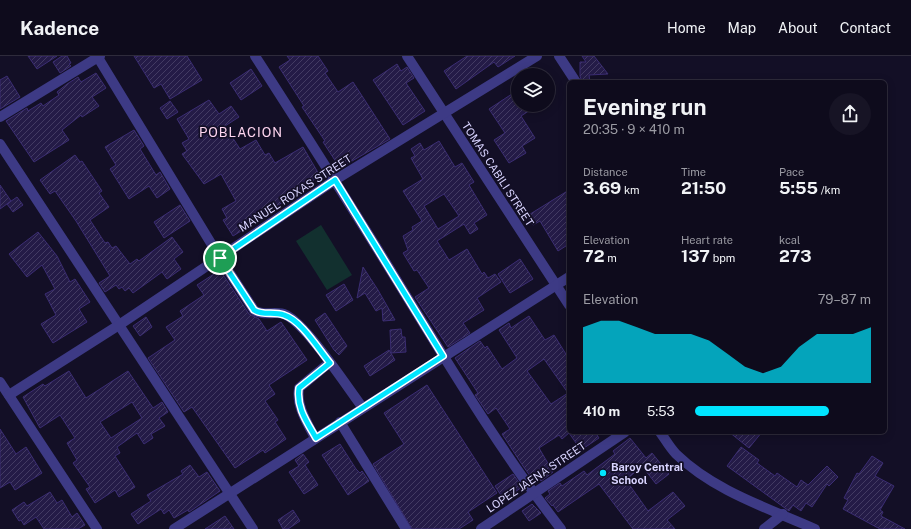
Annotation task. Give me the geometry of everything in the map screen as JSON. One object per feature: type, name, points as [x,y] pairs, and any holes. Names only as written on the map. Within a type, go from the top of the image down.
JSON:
[{"type":"street","points":[[0,117],[98,56],[220,258],[254,310],[259,313],[277,313],[287,315],[300,326],[330,363],[363,408]]},
{"type":"street","points":[[255,56],[335,180],[443,356],[533,494],[561,529]]},
{"type":"street","name":"TOMAS CABILI STREET","points":[[407,56],[567,302]]},
{"type":"street","name":"MANUEL ROXAS STREET","points":[[9,395],[120,325],[335,180],[537,56]]},
{"type":"street","points":[[559,56],[575,80]]},
{"type":"street","points":[[0,144],[253,529]]},
{"type":"street","points":[[174,529],[567,278]]},
{"type":"street","points":[[316,438],[303,415],[299,401],[299,388],[330,363]]},
{"type":"street","points":[[0,382],[97,529]]},
{"type":"street","points":[[340,422],[406,529]]},
{"type":"street","name":"LOPEZ JAENA STREET","points":[[481,529],[622,434]]},
{"type":"street","points":[[661,434],[675,454],[722,487],[815,529]]},
{"type":"street","points":[[764,529],[783,514]]},
{"type":"green space","points":[[321,225],[352,275],[327,290],[296,241]]},
{"type":"building","points":[[28,56],[57,56],[37,69]]},
{"type":"building","points":[[62,56],[67,56],[71,66],[60,73],[53,62]]},
{"type":"building","points":[[134,56],[187,56],[202,80],[170,99],[161,84],[154,88]]},
{"type":"building","points":[[287,56],[318,56],[328,71],[325,73],[338,92],[353,82],[390,139],[340,168],[323,142],[325,141],[302,107],[304,106],[279,67],[290,60]]},
{"type":"building","points":[[467,56],[515,56],[498,67],[494,62],[456,89],[444,71]]},
{"type":"building","points":[[582,56],[594,56],[608,74],[589,75],[590,80],[581,80],[580,62],[586,62]]},
{"type":"building","points":[[397,64],[401,71],[407,67],[414,78],[406,83],[425,111],[403,125],[373,80]]},
{"type":"building","points":[[251,69],[262,86],[241,100],[230,83]]},
{"type":"building","points":[[96,73],[106,88],[92,97],[99,106],[82,117],[81,115],[62,130],[69,140],[34,162],[6,121],[27,108],[28,111],[41,103],[43,106],[59,95],[57,92],[78,77],[81,82]]},
{"type":"building","points":[[7,76],[20,97],[0,109],[0,80]]},
{"type":"building","points":[[511,95],[511,112],[527,112],[521,116],[535,138],[522,146],[526,153],[509,163],[494,140],[505,133],[489,109]]},
{"type":"building","points":[[209,100],[219,114],[231,106],[239,117],[225,126],[240,149],[256,140],[265,155],[269,153],[275,163],[303,147],[320,176],[266,213],[267,215],[233,236],[223,220],[227,218],[222,209],[236,201],[221,174],[204,184],[182,154],[187,151],[182,143],[189,139],[177,119]]},
{"type":"building","points":[[170,101],[178,112],[167,119],[160,108]]},
{"type":"building","points":[[134,130],[144,146],[140,149],[156,175],[160,172],[170,189],[157,198],[149,186],[129,199],[110,169],[116,165],[105,147]]},
{"type":"building","points":[[439,141],[455,167],[462,163],[474,182],[469,185],[487,215],[474,223],[478,229],[470,234],[464,224],[437,241],[449,260],[467,249],[482,274],[484,272],[488,278],[495,274],[501,282],[477,298],[484,310],[463,323],[470,333],[448,347],[415,297],[429,288],[417,270],[414,271],[403,253],[408,250],[403,236],[413,230],[412,227],[422,221],[403,191],[423,179],[411,158],[415,156],[411,149],[420,143],[424,150]],"holes":[[[444,194],[459,216],[438,229],[424,206]]]},
{"type":"building","points":[[75,155],[80,162],[82,161],[102,191],[99,193],[109,207],[90,220],[105,243],[108,242],[112,248],[116,246],[130,264],[137,259],[139,261],[172,237],[183,252],[174,259],[181,269],[167,279],[162,272],[133,293],[129,288],[125,291],[122,287],[119,289],[116,285],[105,292],[99,283],[110,276],[76,221],[55,191],[50,194],[40,180]]},
{"type":"building","points":[[0,185],[11,201],[0,209]]},
{"type":"building","points":[[567,191],[567,245],[558,251],[540,221],[533,225],[527,216]]},
{"type":"building","points":[[17,197],[23,205],[13,212],[7,204]]},
{"type":"building","points":[[180,205],[190,221],[164,238],[154,222]]},
{"type":"building","points":[[38,232],[57,256],[70,282],[75,279],[90,302],[79,309],[87,322],[53,343],[41,324],[56,315],[45,294],[55,289],[42,265],[27,277],[9,254]]},
{"type":"building","points":[[520,259],[533,279],[510,293],[498,274]]},
{"type":"building","points":[[363,267],[395,320],[383,321],[382,308],[376,311],[365,293],[357,298]]},
{"type":"building","points":[[220,270],[249,314],[259,319],[267,331],[281,322],[307,360],[269,385],[275,394],[265,401],[278,420],[275,422],[286,439],[265,453],[263,450],[235,468],[192,407],[184,412],[148,358],[175,340],[166,327],[183,316],[180,311],[204,295],[197,285]]},
{"type":"building","points":[[344,284],[353,300],[336,311],[326,295]]},
{"type":"building","points":[[325,313],[347,346],[339,355],[334,350],[315,320]]},
{"type":"building","points":[[529,316],[545,340],[554,335],[567,356],[567,392],[544,359],[527,371],[551,404],[567,394],[568,434],[562,439],[559,435],[539,448],[553,472],[541,481],[538,476],[533,480],[523,466],[502,434],[510,429],[496,408],[488,414],[475,395],[478,393],[455,358],[480,341],[485,348],[487,346],[502,369],[517,358],[499,330],[509,323],[511,328]]},
{"type":"building","points":[[146,317],[152,327],[140,336],[133,326]]},
{"type":"building","points":[[401,329],[402,337],[405,337],[406,352],[391,353],[390,330]]},
{"type":"building","points":[[389,350],[395,360],[370,376],[364,366]]},
{"type":"building","points":[[69,371],[86,398],[128,371],[153,408],[162,402],[168,412],[159,418],[165,426],[151,434],[153,438],[144,444],[137,433],[117,447],[120,453],[115,456],[135,487],[119,497],[115,490],[95,503],[86,489],[90,487],[73,463],[77,460],[67,443],[75,438],[60,415],[40,428],[23,397],[43,384],[45,386]],"holes":[[[132,402],[142,418],[111,438],[100,422]]]},
{"type":"building","points":[[427,385],[497,493],[468,512],[473,520],[459,529],[412,529],[373,464],[404,444],[384,413]]},
{"type":"building","points":[[0,429],[16,454],[26,447],[42,473],[15,490],[10,482],[0,488]]},
{"type":"building","points":[[570,434],[596,434],[599,438],[581,450]]},
{"type":"building","points":[[732,434],[760,434],[749,448]]},
{"type":"building","points":[[630,438],[646,458],[652,453],[669,474],[656,484],[642,466],[626,480],[648,511],[673,492],[685,506],[667,520],[675,529],[633,529],[599,484],[558,512],[545,498],[550,494],[548,491],[560,483],[562,486],[584,471],[587,475],[615,454],[613,451]]},
{"type":"building","points":[[340,444],[356,469],[360,473],[362,471],[369,481],[348,495],[322,455]]},
{"type":"building","points":[[741,447],[759,460],[757,463],[775,476],[777,473],[797,487],[801,480],[808,485],[827,466],[838,477],[829,486],[827,484],[812,507],[806,503],[801,511],[793,505],[789,511],[727,466]]},
{"type":"building","points":[[303,454],[309,462],[305,465],[318,485],[304,494],[289,472],[299,466],[295,460]]},
{"type":"building","points":[[872,456],[883,463],[875,476],[894,486],[880,510],[883,512],[881,516],[905,529],[880,529],[843,509],[848,500],[844,498],[857,473],[859,474]]},
{"type":"building","points":[[190,465],[199,477],[207,472],[220,491],[189,512],[188,510],[174,518],[169,510],[164,514],[161,509],[138,524],[131,514],[151,501],[147,495],[183,474],[181,471]]},
{"type":"building","points":[[513,474],[522,487],[504,500],[495,486]]},
{"type":"building","points":[[50,492],[57,503],[62,500],[72,517],[77,513],[85,525],[78,529],[44,529],[36,517],[24,525],[21,520],[19,521],[12,510],[24,502],[27,506]]},
{"type":"building","points":[[532,504],[541,513],[529,521],[522,511]]},
{"type":"building","points":[[293,510],[300,521],[288,529],[283,529],[278,520]]},
{"type":"building","points":[[225,516],[234,529],[205,529]]},
{"type":"place","name":"Baroy Central School","points":[[603,473]]},
{"type":"district","name":"POBLACION","points":[[241,132]]},
{"type":"route","points":[[335,180],[443,356],[316,438],[303,415],[298,393],[302,384],[330,363],[300,326],[287,315],[277,313],[259,313],[254,310],[220,258],[335,180]]}]
